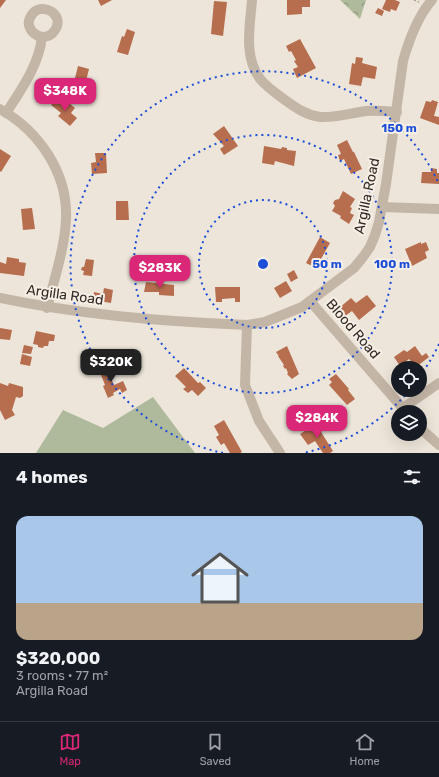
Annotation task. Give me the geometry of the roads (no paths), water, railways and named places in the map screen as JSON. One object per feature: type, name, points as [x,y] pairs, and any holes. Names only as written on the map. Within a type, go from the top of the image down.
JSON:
[{"type":"street","points":[[252,0],[250,56],[252,64],[260,79],[271,90],[299,110],[314,116],[329,116],[372,111],[396,112]]},
{"type":"street","name":"Argilla Road","points":[[0,298],[47,308],[110,316],[247,326],[265,322],[302,307],[354,268],[363,257],[376,234],[382,207],[403,61],[408,44],[424,9],[432,0]]},
{"type":"street","points":[[42,37],[39,54],[33,66],[3,111],[26,130],[48,153],[58,173],[64,194],[66,217],[65,229],[47,308]]},
{"type":"street","points":[[382,207],[439,209]]},
{"type":"street","name":"Blood Road","points":[[310,301],[401,405]]},
{"type":"street","points":[[247,326],[245,385],[259,421],[280,453]]},
{"type":"street","points":[[411,405],[439,383]]},
{"type":"street","points":[[427,434],[439,445]]}]
